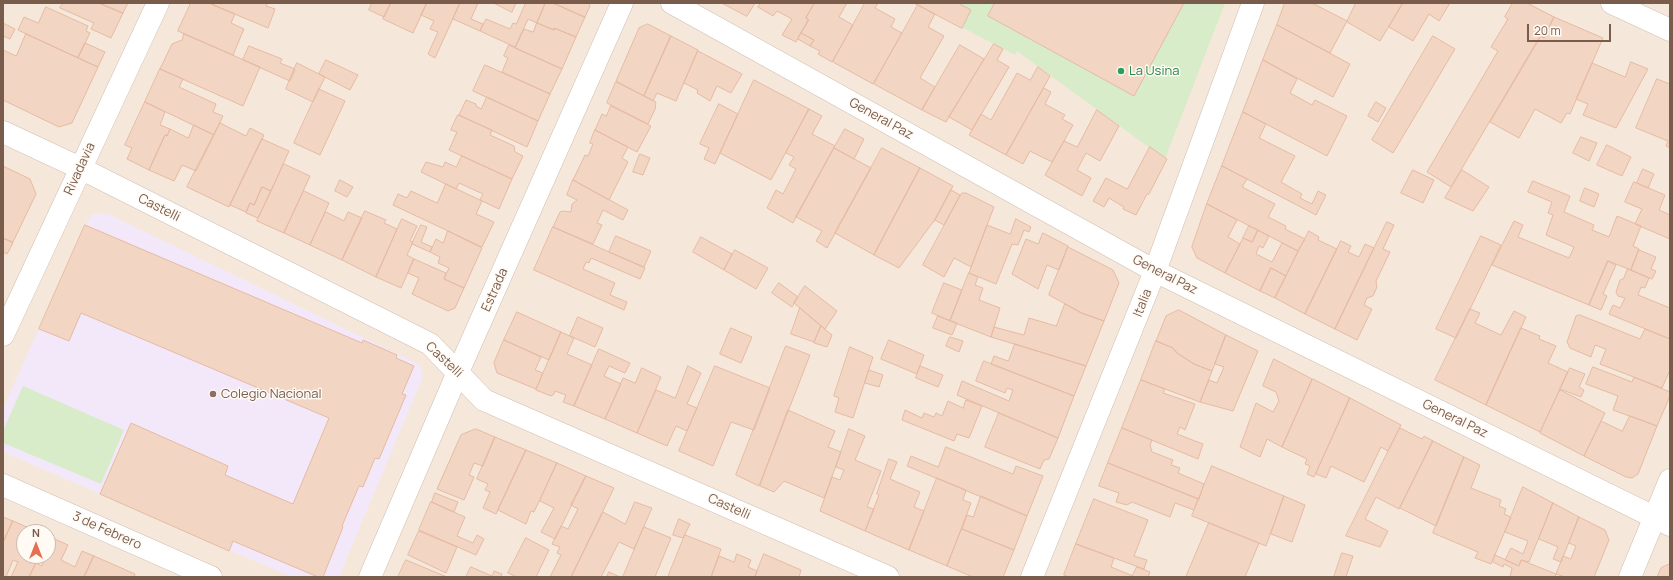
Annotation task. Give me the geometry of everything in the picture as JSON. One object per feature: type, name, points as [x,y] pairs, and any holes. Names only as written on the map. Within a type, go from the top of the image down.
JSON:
[{"type":"street","name":"Rivadavia","points":[[3,335],[158,3]]},
{"type":"street","name":"Estrada","points":[[370,577],[458,372],[622,3]]},
{"type":"street","name":"General Paz","points":[[672,3],[1155,271],[1663,522]]},
{"type":"street","name":"Italia","points":[[1032,577],[1155,271],[1253,3]]},
{"type":"street","points":[[1612,3],[1670,30]]},
{"type":"street","name":"Castelli","points":[[3,132],[80,168],[430,344],[484,400],[888,577]]},
{"type":"street","points":[[1630,577],[1663,522],[1670,480]]},
{"type":"street","name":"3 de Febrero","points":[[3,485],[211,577]]},
{"type":"shaded area","points":[[3,3],[1670,3],[1670,577],[3,577]]},
{"type":"shaded area","name":"Colegio Nacional","points":[[97,213],[108,214],[420,365],[423,374],[422,379],[339,577],[292,577],[3,452],[3,409],[85,225],[92,215]]},
{"type":"green space","name":"La Usina","points":[[915,3],[1225,3],[1165,159],[1017,51],[1015,55]]},
{"type":"green space","points":[[23,386],[124,430],[101,484],[3,443],[3,431]]},
{"type":"building","points":[[63,3],[99,3],[123,13],[111,38],[91,29],[94,23],[60,8]]},
{"type":"building","points":[[99,3],[128,3],[123,13]]},
{"type":"building","points":[[191,3],[209,3],[235,14],[231,23],[244,29],[233,55],[178,31]]},
{"type":"building","points":[[214,3],[268,3],[266,6],[275,9],[268,28],[213,5]]},
{"type":"building","points":[[372,3],[391,3],[384,17],[369,10]]},
{"type":"building","points":[[391,3],[427,3],[413,33],[383,19]]},
{"type":"building","points":[[427,3],[460,3],[435,58],[428,54],[438,32],[430,29],[434,21],[421,15]]},
{"type":"building","points":[[460,3],[478,3],[471,19],[483,24],[480,31],[453,19]]},
{"type":"building","points":[[494,3],[516,3],[512,12]]},
{"type":"building","points":[[526,3],[545,3],[537,23],[528,19],[515,47],[480,31],[486,19],[510,29],[513,23],[516,24]]},
{"type":"building","points":[[546,3],[553,3],[585,17],[576,37],[537,23]]},
{"type":"building","points":[[553,3],[589,3],[590,6],[585,17]]},
{"type":"building","points":[[722,3],[755,3],[747,16]]},
{"type":"building","points":[[761,3],[814,3],[806,18],[808,20],[796,42],[782,35],[792,19],[777,11],[773,16],[758,7]]},
{"type":"building","points":[[815,3],[847,3],[839,17],[853,25],[832,62],[818,54],[820,51],[810,46],[814,40],[801,33],[809,20],[806,18]]},
{"type":"building","points":[[865,3],[878,3],[875,8],[895,19],[891,27],[902,33],[873,84],[833,62]]},
{"type":"building","points":[[914,3],[958,3],[971,10],[962,28]]},
{"type":"building","points":[[995,3],[1184,3],[1134,96],[988,16]]},
{"type":"building","points":[[1285,3],[1312,3],[1347,21],[1330,53],[1277,25]]},
{"type":"building","points":[[1356,3],[1403,3],[1380,41],[1347,22]]},
{"type":"building","points":[[1403,3],[1450,3],[1439,21],[1429,14],[1413,41],[1389,27]]},
{"type":"building","points":[[1513,3],[1527,3],[1554,17],[1544,38],[1540,36],[1451,187],[1427,172],[1498,51],[1491,47],[1508,19],[1505,17]]},
{"type":"building","points":[[918,5],[935,14],[928,27],[944,36],[920,78],[935,87],[922,110],[874,84]]},
{"type":"building","points":[[46,7],[88,26],[86,31],[90,33],[78,58],[18,30],[24,17],[38,23]]},
{"type":"building","points":[[1554,17],[1603,38],[1570,114],[1567,113],[1561,123],[1535,109],[1519,138],[1490,122],[1541,36],[1544,38]]},
{"type":"building","points":[[3,23],[15,29],[10,39],[3,36]]},
{"type":"building","points":[[537,23],[576,37],[562,69],[515,48],[524,29],[533,32]]},
{"type":"building","points":[[648,24],[671,36],[644,96],[616,81],[639,28]]},
{"type":"building","points":[[1277,25],[1350,64],[1333,97],[1263,60]]},
{"type":"building","points":[[801,33],[814,40],[810,46],[798,39]]},
{"type":"building","points":[[26,34],[98,67],[72,123],[59,127],[3,100],[3,50],[16,56]]},
{"type":"building","points":[[184,34],[260,67],[243,106],[160,69],[172,44],[182,40]]},
{"type":"building","points":[[671,36],[698,50],[676,101],[657,93],[653,101],[644,96]]},
{"type":"building","points":[[1433,36],[1455,49],[1393,153],[1372,140]]},
{"type":"building","points":[[85,43],[105,52],[98,67],[78,58]]},
{"type":"building","points":[[994,44],[1003,49],[997,60],[1009,67],[972,130],[949,117]]},
{"type":"building","points":[[509,45],[562,69],[550,94],[502,72],[508,58],[504,56]]},
{"type":"building","points":[[960,45],[984,59],[946,122],[922,110]]},
{"type":"building","points":[[249,46],[282,59],[280,63],[295,69],[290,81],[243,60]]},
{"type":"building","points":[[698,51],[742,74],[731,93],[717,86],[710,101],[697,93],[698,90],[684,83]]},
{"type":"building","points":[[326,60],[358,75],[350,90],[319,74]]},
{"type":"building","points":[[1263,60],[1297,79],[1290,93],[1312,105],[1315,100],[1347,116],[1327,156],[1243,112]]},
{"type":"building","points":[[1631,62],[1648,69],[1616,128],[1583,115],[1588,104],[1576,99],[1592,63],[1625,77]]},
{"type":"building","points":[[297,63],[325,77],[313,102],[286,89]]},
{"type":"building","points":[[485,65],[550,94],[538,121],[473,91]]},
{"type":"building","points":[[1038,67],[1050,76],[1006,155],[969,135],[981,114],[991,120],[1017,73],[1030,80]]},
{"type":"building","points":[[160,69],[183,79],[179,87],[216,104],[213,112],[223,116],[214,135],[145,102]]},
{"type":"building","points":[[1657,79],[1670,84],[1670,148],[1666,146],[1668,141],[1636,128]]},
{"type":"building","points":[[754,80],[809,109],[771,180],[720,153]]},
{"type":"building","points":[[616,82],[656,102],[656,107],[648,124],[607,103]]},
{"type":"building","points":[[1044,88],[1051,92],[1045,104],[1065,115],[1062,119],[1073,125],[1052,162],[1030,151],[1023,164],[1006,155]]},
{"type":"building","points":[[319,89],[345,101],[320,155],[294,143]]},
{"type":"building","points":[[487,97],[538,121],[527,147],[459,115],[466,100],[476,104],[476,106],[481,109]]},
{"type":"building","points":[[145,102],[165,112],[160,125],[170,129],[167,136],[165,135],[149,170],[127,159],[132,148],[125,145]]},
{"type":"building","points":[[1376,102],[1386,108],[1378,122],[1368,116]]},
{"type":"building","points":[[719,104],[738,114],[715,164],[704,159],[709,148],[700,144]]},
{"type":"building","points":[[611,106],[651,126],[637,152],[595,130],[602,114],[606,116]]},
{"type":"building","points":[[809,109],[822,116],[812,134],[835,146],[793,223],[767,208],[776,190],[783,194],[796,169],[789,165],[794,157],[786,153]]},
{"type":"building","points":[[1097,110],[1119,126],[1100,161],[1086,153],[1077,170],[1091,178],[1082,196],[1045,175],[1064,141],[1077,147]]},
{"type":"building","points":[[1243,112],[1266,124],[1259,138],[1295,156],[1281,182],[1302,194],[1300,198],[1312,204],[1318,191],[1326,195],[1316,215],[1222,166]]},
{"type":"building","points":[[458,115],[492,130],[490,135],[514,146],[515,152],[523,156],[512,179],[449,150],[457,132],[451,130]]},
{"type":"building","points":[[220,123],[246,136],[250,128],[264,135],[229,207],[187,187]]},
{"type":"building","points":[[194,125],[214,135],[196,171],[182,165],[174,181],[149,170],[165,135],[167,136],[170,129],[188,138]]},
{"type":"building","points":[[845,129],[864,139],[854,159],[834,148]]},
{"type":"building","points":[[595,130],[628,147],[622,158],[628,162],[609,200],[573,180],[585,155],[588,156],[593,144],[590,143]]},
{"type":"building","points":[[1581,137],[1597,143],[1589,161],[1573,153]]},
{"type":"building","points":[[262,139],[289,151],[271,191],[262,187],[254,205],[250,203],[246,212],[230,205]]},
{"type":"building","points":[[1607,145],[1631,157],[1622,176],[1597,165]]},
{"type":"building","points":[[1150,147],[1167,159],[1149,194],[1147,194],[1136,215],[1123,209],[1124,207],[1109,198],[1104,207],[1093,201],[1106,178],[1127,189]]},
{"type":"building","points":[[834,148],[871,168],[827,248],[816,241],[822,231],[796,217]]},
{"type":"building","points":[[882,148],[920,168],[874,255],[835,233]]},
{"type":"building","points":[[640,154],[650,158],[643,175],[633,172]]},
{"type":"building","points":[[462,156],[512,179],[499,209],[480,200],[483,194],[459,183],[456,189],[421,172],[426,162],[443,167],[445,162],[456,167]]},
{"type":"building","points":[[284,164],[310,176],[284,233],[257,221]]},
{"type":"building","points":[[3,166],[30,179],[36,194],[13,242],[3,238]]},
{"type":"building","points":[[1222,166],[1247,179],[1242,187],[1275,204],[1268,217],[1286,226],[1285,229],[1305,239],[1298,251],[1207,204]]},
{"type":"building","points":[[920,168],[953,186],[934,222],[899,268],[874,255]]},
{"type":"building","points":[[1643,169],[1654,174],[1648,188],[1637,183]]},
{"type":"building","points":[[1413,170],[1434,180],[1423,203],[1401,193]]},
{"type":"building","points":[[1462,170],[1489,187],[1473,211],[1445,198]]},
{"type":"building","points":[[340,180],[353,187],[347,197],[335,191]]},
{"type":"building","points":[[573,180],[628,210],[623,220],[603,210],[597,223],[602,225],[593,244],[553,227],[560,212],[571,212],[572,204],[577,200],[567,195]]},
{"type":"building","points":[[1533,181],[1570,196],[1564,212],[1594,225],[1592,230],[1609,237],[1617,216],[1641,226],[1633,246],[1639,249],[1631,270],[1608,261],[1589,305],[1492,265],[1514,221],[1523,225],[1518,237],[1569,258],[1574,247],[1546,235],[1553,215],[1548,213],[1552,202],[1528,192]]},
{"type":"building","points":[[1634,182],[1665,195],[1659,210],[1670,215],[1670,239],[1635,224],[1642,209],[1625,202]]},
{"type":"building","points":[[446,184],[482,201],[476,214],[494,222],[482,247],[393,205],[398,194],[407,198],[411,191],[437,203]]},
{"type":"building","points":[[262,187],[271,191],[258,218],[246,213],[250,203],[254,205]]},
{"type":"building","points":[[1585,188],[1599,194],[1594,207],[1580,201]]},
{"type":"building","points":[[951,190],[960,195],[944,225],[935,220]]},
{"type":"building","points":[[304,191],[329,203],[310,245],[284,233]]},
{"type":"building","points":[[962,193],[966,193],[994,207],[971,267],[954,258],[944,277],[923,265]]},
{"type":"building","points":[[1207,204],[1237,220],[1228,237],[1240,244],[1225,273],[1197,258],[1192,247]]},
{"type":"building","points":[[365,211],[386,220],[384,223],[397,229],[376,277],[342,260]]},
{"type":"building","points":[[326,212],[344,221],[348,212],[362,218],[342,260],[310,245]]},
{"type":"building","points":[[402,219],[417,226],[410,241],[413,242],[407,255],[414,259],[401,288],[376,277]]},
{"type":"building","points":[[1016,219],[1031,227],[1029,232],[1024,230],[1018,245],[1012,244],[996,284],[969,273],[987,225],[1010,234]]},
{"type":"building","points":[[1387,222],[1394,225],[1383,249],[1390,252],[1376,281],[1377,287],[1373,296],[1367,298],[1364,305],[1372,309],[1357,340],[1335,329]]},
{"type":"building","points":[[85,225],[362,343],[363,340],[397,355],[396,358],[414,366],[402,394],[406,395],[379,459],[375,458],[363,487],[359,486],[323,577],[318,577],[233,541],[229,551],[100,494],[131,423],[228,466],[225,475],[293,504],[329,418],[81,313],[69,341],[39,329]]},
{"type":"building","points":[[421,225],[427,227],[421,242],[432,247],[430,252],[412,244]]},
{"type":"building","points":[[1249,226],[1258,230],[1252,242],[1243,238]]},
{"type":"building","points":[[553,227],[645,268],[640,279],[591,258],[589,263],[586,262],[583,269],[615,283],[610,295],[627,302],[624,310],[534,270]]},
{"type":"building","points":[[1258,230],[1269,236],[1263,248],[1259,246],[1256,254],[1272,262],[1282,243],[1298,251],[1286,276],[1271,268],[1260,291],[1225,273],[1243,238],[1252,242]]},
{"type":"building","points":[[448,231],[482,248],[464,288],[444,279],[449,268],[438,263],[440,257],[430,252],[436,239],[443,243]]},
{"type":"building","points":[[1309,231],[1319,237],[1318,240],[1337,249],[1305,314],[1275,298]]},
{"type":"building","points":[[1043,233],[1068,246],[1059,270],[1047,265],[1038,289],[1012,274],[1026,239],[1038,244]]},
{"type":"building","points":[[616,236],[651,251],[644,267],[609,252]]},
{"type":"building","points":[[1481,236],[1501,245],[1456,338],[1436,329]]},
{"type":"building","points":[[701,237],[732,254],[724,270],[693,252]]},
{"type":"building","points":[[3,238],[13,243],[7,254],[3,252]]},
{"type":"building","points":[[1341,241],[1351,246],[1348,252],[1359,257],[1365,244],[1374,248],[1335,329],[1305,314]]},
{"type":"building","points":[[1068,247],[1113,270],[1119,283],[1104,321],[1082,313],[1049,295]]},
{"type":"building","points":[[735,250],[768,268],[756,289],[724,270]]},
{"type":"building","points":[[1639,250],[1656,257],[1651,269],[1656,271],[1652,279],[1631,270]]},
{"type":"building","points":[[414,259],[446,273],[444,279],[464,288],[455,308],[448,311],[412,294],[419,278],[408,273]]},
{"type":"building","points":[[1608,261],[1616,265],[1603,294],[1607,296],[1601,310],[1589,305]]},
{"type":"building","points":[[1271,268],[1286,276],[1275,298],[1260,291]]},
{"type":"building","points":[[1628,269],[1649,278],[1645,288],[1641,287],[1638,295],[1670,308],[1670,339],[1609,314],[1613,305],[1620,308],[1625,298],[1618,296],[1616,292],[1620,280],[1623,279]]},
{"type":"building","points":[[969,273],[978,277],[975,285],[983,288],[979,300],[1000,308],[991,337],[950,321]]},
{"type":"building","points":[[779,283],[798,297],[792,307],[772,293]]},
{"type":"building","points":[[944,283],[962,290],[950,321],[932,313]]},
{"type":"building","points":[[805,286],[837,311],[825,329],[794,303]]},
{"type":"building","points":[[1065,304],[1081,313],[1104,321],[1086,366],[991,337],[994,327],[1024,335],[1029,318],[1056,326]]},
{"type":"building","points":[[800,308],[821,326],[814,342],[791,334]]},
{"type":"building","points":[[1470,309],[1480,313],[1475,323],[1501,335],[1514,311],[1526,317],[1486,405],[1435,380]]},
{"type":"building","points":[[1179,310],[1226,335],[1212,371],[1194,364],[1177,353],[1173,348],[1156,341],[1166,316]]},
{"type":"building","points":[[517,312],[561,332],[549,360],[504,340]]},
{"type":"building","points":[[1580,315],[1640,339],[1645,329],[1670,339],[1670,370],[1662,388],[1600,364],[1606,349],[1595,345],[1591,357],[1570,348],[1567,342],[1576,316]]},
{"type":"building","points":[[938,316],[957,323],[952,335],[933,328]]},
{"type":"building","points":[[578,317],[603,328],[595,347],[570,336]]},
{"type":"building","points":[[821,326],[832,335],[827,347],[814,343]]},
{"type":"building","points":[[731,328],[752,337],[741,363],[720,354]]},
{"type":"building","points":[[1521,328],[1540,336],[1539,339],[1556,346],[1548,363],[1568,372],[1540,432],[1486,405]]},
{"type":"building","points":[[561,332],[574,338],[567,354],[592,365],[574,406],[563,402],[566,395],[555,391],[551,396],[536,390]]},
{"type":"building","points":[[1226,335],[1258,351],[1233,411],[1200,402],[1209,380],[1217,383],[1224,367],[1215,364]]},
{"type":"building","points":[[950,337],[963,341],[959,352],[946,346]]},
{"type":"building","points":[[504,340],[541,357],[535,370],[543,373],[536,389],[497,373],[494,363]]},
{"type":"building","points":[[889,340],[924,355],[917,374],[881,359]]},
{"type":"building","points":[[1156,341],[1173,348],[1177,353],[1194,364],[1212,371],[1200,402],[1141,380]]},
{"type":"building","points":[[1015,344],[1086,366],[1074,396],[991,364],[994,356],[1008,361]]},
{"type":"building","points":[[786,346],[810,355],[759,486],[736,475]]},
{"type":"building","points":[[850,347],[873,357],[853,418],[835,412],[839,398],[834,396]]},
{"type":"building","points":[[599,349],[630,363],[625,373],[609,366],[604,376],[621,384],[605,419],[574,406]]},
{"type":"building","points":[[1274,359],[1312,379],[1282,447],[1267,439],[1260,457],[1240,447],[1256,403],[1273,412],[1279,401],[1276,392],[1263,386]]},
{"type":"building","points":[[984,361],[1074,396],[1058,438],[957,395],[962,381],[1009,401],[1013,390],[1007,388],[1005,393],[976,381]]},
{"type":"building","points":[[688,366],[701,373],[687,404],[697,408],[687,431],[676,426],[667,446],[637,433],[656,390],[675,398]]},
{"type":"building","points":[[715,366],[770,388],[754,430],[731,422],[713,466],[679,451]]},
{"type":"building","points":[[920,366],[943,375],[938,387],[916,378]]},
{"type":"building","points":[[1593,367],[1632,382],[1634,377],[1670,392],[1670,396],[1657,426],[1613,410],[1618,396],[1586,384]]},
{"type":"building","points":[[642,368],[661,377],[637,433],[605,419],[623,378],[635,383]]},
{"type":"building","points":[[1570,368],[1585,374],[1579,387],[1584,390],[1581,397],[1560,389]]},
{"type":"building","points":[[869,370],[883,375],[879,387],[865,383]]},
{"type":"building","points":[[1313,379],[1350,398],[1314,477],[1307,474],[1310,466],[1305,464],[1307,459],[1282,447]]},
{"type":"building","points":[[1141,380],[1165,389],[1163,393],[1195,404],[1185,430],[1180,427],[1177,434],[1203,444],[1198,459],[1122,428]]},
{"type":"building","points":[[1560,390],[1605,413],[1584,456],[1540,433]]},
{"type":"building","points":[[1350,398],[1401,425],[1388,451],[1381,447],[1364,482],[1331,466],[1326,478],[1316,474]]},
{"type":"building","points":[[966,400],[982,406],[969,438],[957,434],[954,441],[902,420],[905,410],[922,418],[924,413],[934,417],[936,413],[942,416],[948,401],[963,408]]},
{"type":"building","points":[[788,410],[835,431],[828,447],[841,452],[824,498],[784,481],[774,492],[760,486]]},
{"type":"building","points":[[999,413],[1058,438],[1049,459],[1044,460],[1040,469],[985,447]]},
{"type":"building","points":[[1630,416],[1657,426],[1638,474],[1632,478],[1626,477],[1584,456],[1601,421],[1622,431]]},
{"type":"building","points":[[1122,428],[1152,440],[1150,445],[1152,452],[1173,460],[1171,465],[1180,468],[1178,473],[1204,484],[1199,499],[1108,463]]},
{"type":"building","points":[[1400,428],[1422,439],[1424,436],[1433,441],[1399,509],[1376,497],[1365,519],[1388,531],[1380,547],[1346,536]]},
{"type":"building","points":[[476,429],[495,437],[483,466],[474,463],[469,475],[474,477],[464,500],[437,489],[461,435]]},
{"type":"building","points":[[849,429],[865,436],[855,460],[881,471],[867,507],[874,509],[865,531],[820,511],[832,477],[840,480],[844,470],[836,467]]},
{"type":"building","points":[[495,437],[526,450],[496,514],[483,508],[490,492],[485,490],[488,484],[477,479]]},
{"type":"building","points":[[1433,441],[1464,457],[1436,526],[1400,508]]},
{"type":"building","points":[[946,447],[1013,474],[1016,466],[1043,476],[1027,516],[907,466],[911,456],[938,467]]},
{"type":"building","points":[[526,450],[557,463],[534,512],[531,511],[526,524],[498,510]]},
{"type":"building","points":[[1464,457],[1480,465],[1471,488],[1501,500],[1499,506],[1506,509],[1504,514],[1511,517],[1491,564],[1475,558],[1478,552],[1433,533]]},
{"type":"building","points":[[889,459],[897,462],[890,479],[920,492],[914,507],[924,511],[909,550],[865,531],[879,495],[877,494]]},
{"type":"building","points":[[557,463],[586,476],[555,539],[541,532],[554,508],[540,501]]},
{"type":"building","points":[[1108,463],[1198,499],[1194,510],[1175,503],[1170,517],[1132,502],[1127,505],[1116,502],[1119,493],[1099,486]]},
{"type":"building","points":[[1212,466],[1284,496],[1266,546],[1192,516]]},
{"type":"building","points":[[586,476],[614,488],[571,577],[550,577],[561,555],[557,553],[560,547],[552,544],[561,526],[568,529],[578,509],[571,505]]},
{"type":"building","points":[[937,478],[966,490],[963,500],[971,503],[947,566],[909,550]]},
{"type":"building","points":[[1523,487],[1553,503],[1529,562],[1521,560],[1519,566],[1505,560],[1511,548],[1523,554],[1528,541],[1505,532]]},
{"type":"building","points":[[435,493],[458,502],[454,512],[432,502]]},
{"type":"building","points":[[981,496],[1027,516],[1014,550],[962,529],[967,515],[973,517]]},
{"type":"building","points":[[1284,496],[1305,505],[1292,542],[1271,534]]},
{"type":"building","points":[[1094,499],[1148,520],[1134,556],[1147,560],[1144,569],[1076,544]]},
{"type":"building","points":[[431,502],[465,517],[457,536],[473,543],[477,535],[484,539],[476,555],[419,530]]},
{"type":"building","points":[[635,502],[652,508],[634,549],[619,542],[601,577],[571,577],[603,512],[625,524]]},
{"type":"building","points":[[1553,503],[1579,517],[1561,562],[1553,559],[1558,547],[1539,539]]},
{"type":"building","points":[[3,517],[13,521],[3,542]]},
{"type":"building","points":[[1579,517],[1605,530],[1609,540],[1594,577],[1565,577],[1556,574],[1563,556],[1571,559],[1576,546],[1569,543]]},
{"type":"building","points":[[679,519],[690,524],[683,538],[673,535]]},
{"type":"building","points":[[13,521],[20,524],[16,524],[16,561],[13,560],[6,577],[3,577],[3,543]]},
{"type":"building","points":[[1209,523],[1259,543],[1245,577],[1186,577]]},
{"type":"building","points":[[644,527],[671,538],[655,577],[623,577]]},
{"type":"building","points":[[962,529],[1014,550],[1003,577],[973,577],[947,566]]},
{"type":"building","points":[[419,531],[457,547],[446,573],[408,555]]},
{"type":"building","points":[[685,535],[721,549],[711,577],[668,577]]},
{"type":"building","points":[[526,538],[549,550],[536,577],[517,577],[508,573]]},
{"type":"building","points":[[56,540],[68,545],[61,560],[75,567],[82,551],[94,556],[84,577],[29,577],[36,564],[42,566],[43,564],[56,564]]},
{"type":"building","points":[[1076,544],[1114,558],[1111,567],[1133,576],[1069,577],[1064,575]]},
{"type":"building","points":[[1342,553],[1353,556],[1346,577],[1334,577]]},
{"type":"building","points":[[737,554],[751,560],[748,567],[757,571],[755,577],[711,577],[719,556],[734,562]]},
{"type":"building","points":[[764,554],[801,570],[799,577],[755,577]]},
{"type":"building","points":[[1495,555],[1519,566],[1521,560],[1556,574],[1555,577],[1510,577],[1512,568],[1504,564],[1503,567],[1493,562]]},
{"type":"building","points":[[94,556],[135,574],[134,577],[84,577]]},
{"type":"building","points":[[406,560],[447,577],[398,577]]},
{"type":"building","points":[[17,564],[35,564],[29,577],[11,577]]},
{"type":"building","points":[[1670,564],[1670,577],[1657,577],[1661,568]]},
{"type":"building","points":[[471,567],[492,576],[494,571],[502,574],[501,577],[466,577]]},
{"type":"building","points":[[1137,567],[1150,572],[1148,577],[1132,577]]},
{"type":"building","points":[[609,572],[620,577],[607,577]]},
{"type":"place","name":"La Usina","points":[[1121,71]]},
{"type":"place","name":"Colegio Nacional","points":[[213,394]]}]
